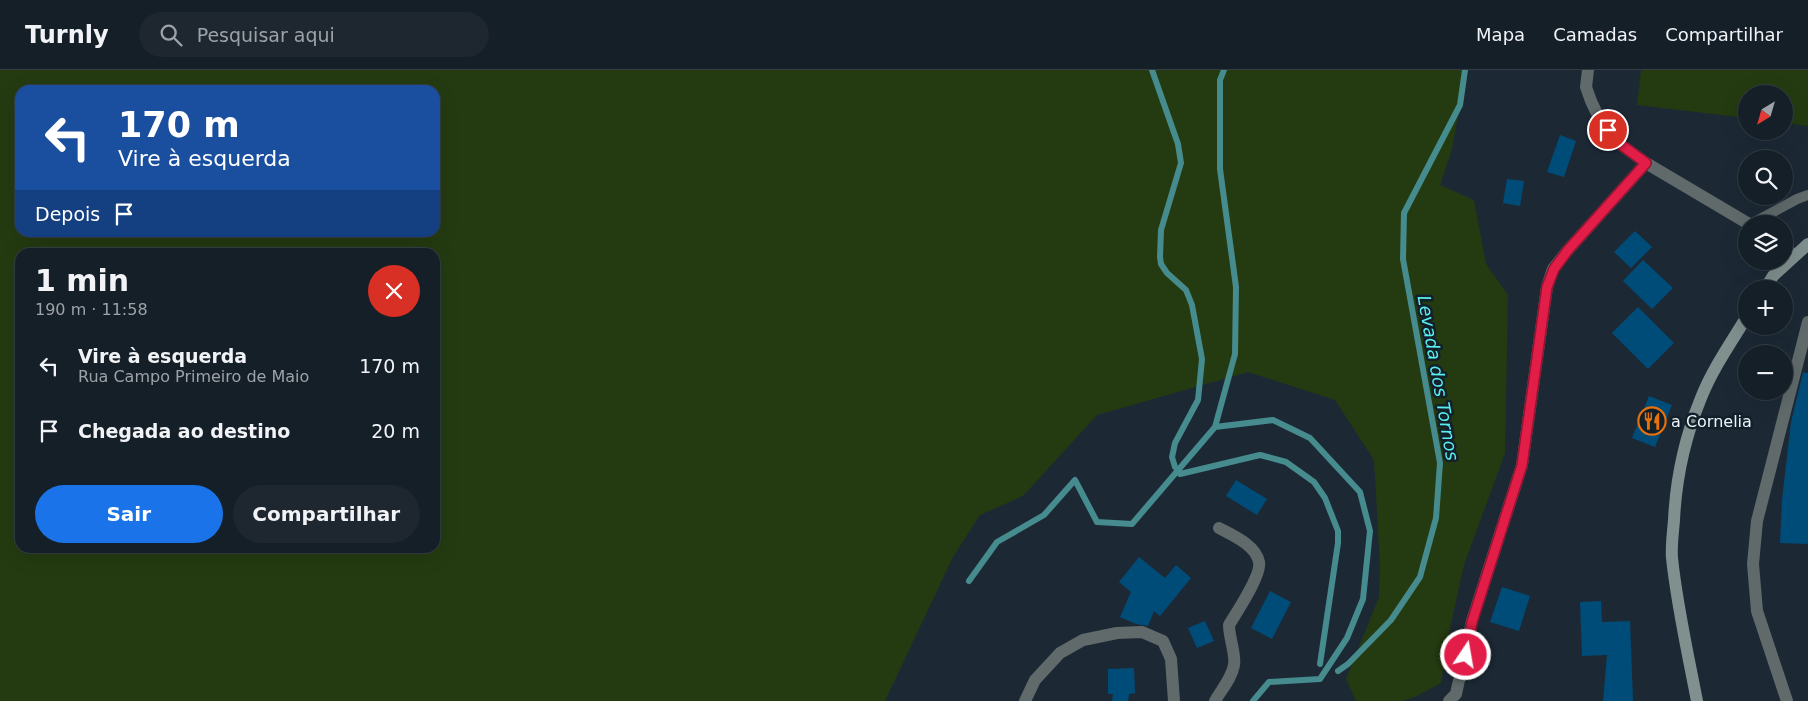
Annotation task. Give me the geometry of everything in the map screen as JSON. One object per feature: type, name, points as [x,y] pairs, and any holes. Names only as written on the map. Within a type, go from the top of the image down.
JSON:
[{"type":"main road","points":[[1793,250],[1808,244]]},
{"type":"main road","points":[[1697,701],[1672,557],[1675,507],[1683,457],[1690,429],[1702,396],[1722,356],[1738,331]]},
{"type":"street","points":[[1588,70],[1586,87],[1600,120],[1616,141],[1646,163],[1738,217]]},
{"type":"street","points":[[1449,701],[1456,694],[1472,622],[1522,465],[1547,287],[1554,269],[1568,250],[1646,163]]},
{"type":"street","points":[[1787,701],[1757,611],[1753,564],[1757,520],[1808,322]]},
{"type":"street","points":[[1215,701],[1231,675],[1234,664],[1229,626],[1258,574],[1260,563],[1251,549],[1236,537],[1219,528]]},
{"type":"street","points":[[1025,701],[1035,680],[1060,653],[1083,640],[1116,633],[1134,632],[1142,632],[1163,641],[1171,659],[1174,701]]},
{"type":"lane","points":[[1767,215],[1808,195]]},
{"type":"green space","points":[[0,70],[1466,70],[1452,149],[1440,185],[1474,200],[1486,264],[1508,295],[1505,453],[1464,565],[1441,683],[1415,697],[1402,701],[1356,701],[1346,679],[1379,597],[1380,567],[1374,460],[1335,400],[1248,372],[1097,415],[1023,496],[980,515],[953,557],[885,701],[0,701]]},
{"type":"green space","points":[[1641,70],[1808,70],[1808,126],[1793,124],[1793,85],[1738,85],[1738,117],[1637,105]]},
{"type":"building","points":[[1560,135],[1576,141],[1564,177],[1547,172]]},
{"type":"building","points":[[1507,179],[1524,181],[1520,206],[1503,203]]},
{"type":"building","points":[[1635,231],[1652,247],[1631,268],[1614,252]]},
{"type":"building","points":[[1643,260],[1673,288],[1652,309],[1623,281]]},
{"type":"building","points":[[1638,307],[1674,343],[1648,369],[1612,333]]},
{"type":"building","points":[[1803,372],[1808,373],[1808,544],[1780,543],[1782,500],[1791,422]]},
{"type":"building","name":"a Cornelia","points":[[1649,396],[1672,405],[1655,447],[1632,438]]},
{"type":"building","points":[[1236,480],[1267,499],[1257,515],[1226,496]]},
{"type":"building","points":[[1139,557],[1165,578],[1176,565],[1191,578],[1160,616],[1154,611],[1148,626],[1136,624],[1120,617],[1131,592],[1119,582]]},
{"type":"building","points":[[1502,587],[1530,596],[1519,631],[1490,622]]},
{"type":"building","points":[[1270,591],[1291,602],[1272,639],[1251,628]]},
{"type":"building","points":[[1601,601],[1602,622],[1630,621],[1633,701],[1603,701],[1607,655],[1582,656],[1580,602]]},
{"type":"building","points":[[1205,621],[1214,641],[1197,648],[1188,628]]},
{"type":"building","points":[[1134,668],[1135,693],[1129,694],[1128,701],[1112,701],[1113,694],[1108,694],[1108,669]]},
{"type":"waterway","name":"Levada dos Tornos","points":[[1152,70],[1178,144],[1181,163],[1161,230],[1161,264],[1167,273],[1186,290],[1192,305],[1202,359],[1198,400],[1175,443],[1172,457],[1175,467]]},
{"type":"waterway","points":[[969,581],[997,542],[1044,515],[1075,480],[1097,522],[1132,524],[1215,427],[1235,354],[1236,287],[1220,169],[1220,80],[1224,70]]},
{"type":"waterway","name":"Levada dos Tornos","points":[[1338,671],[1348,664],[1391,620],[1420,577],[1436,518],[1440,463],[1403,259],[1404,213],[1460,105],[1465,70]]},
{"type":"waterway","points":[[1215,427],[1273,420],[1310,438],[1360,492],[1370,531],[1363,599],[1347,638],[1320,679],[1269,682],[1253,701]]},
{"type":"waterway","name":"Levada dos Tornos","points":[[1180,474],[1260,455],[1286,462],[1314,482],[1325,498],[1338,531],[1338,543],[1320,664]]},
{"type":"place","name":"a Cornelia","points":[[1652,421]]},
{"type":"route","points":[[1466,655],[1472,622],[1522,465],[1547,287],[1554,269],[1568,250],[1646,163],[1616,141],[1608,130]]}]
